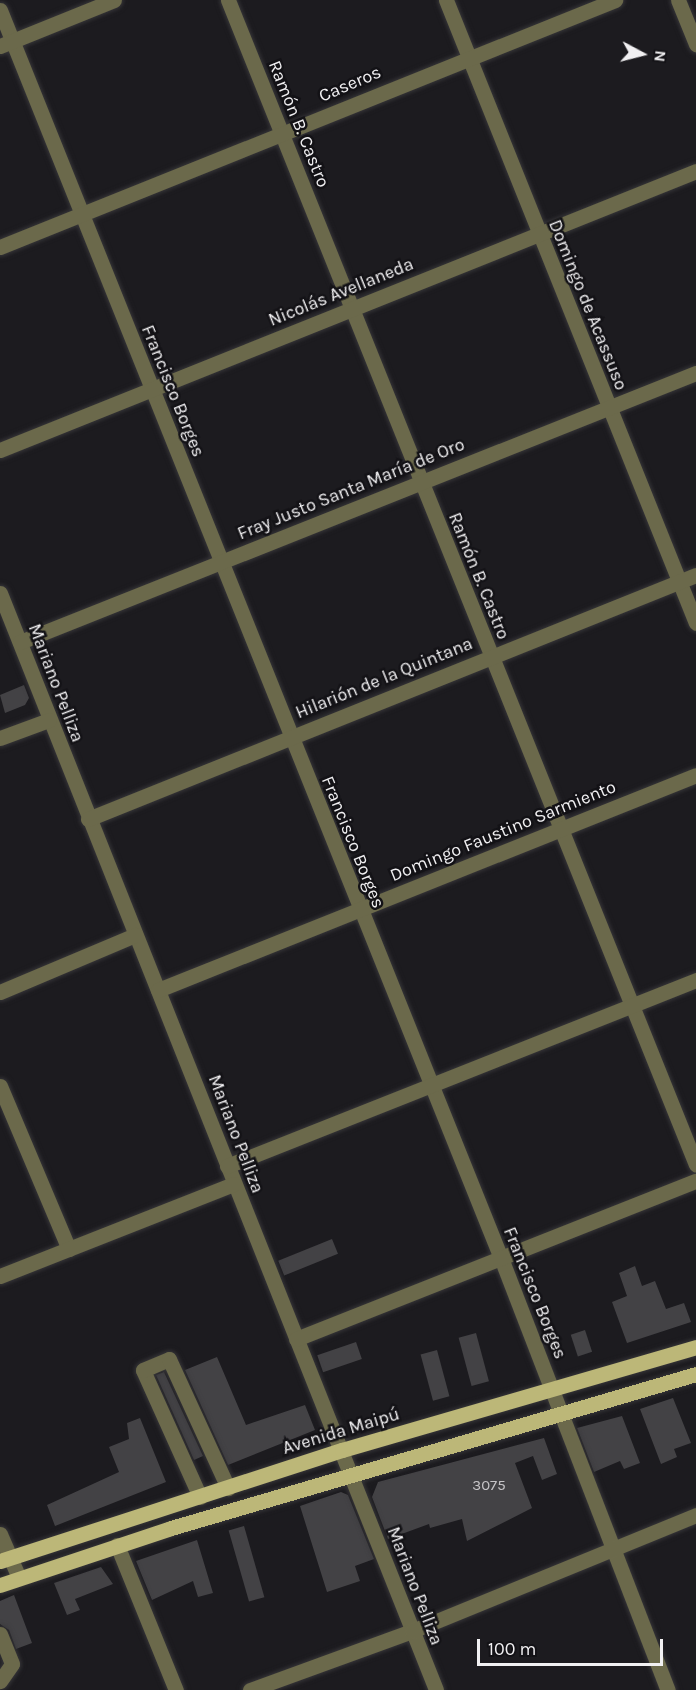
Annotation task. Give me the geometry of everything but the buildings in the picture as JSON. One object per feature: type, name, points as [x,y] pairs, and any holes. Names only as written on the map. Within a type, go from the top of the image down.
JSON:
[{"type":"main road","name":"Avenida Maipú","points":[[5,1559],[342,1450],[696,1347]]},
{"type":"main road","points":[[0,1585],[117,1545],[351,1474],[696,1374]]},
{"type":"street","points":[[6,44],[114,0]]},
{"type":"street","name":"Ramón B. Castro","points":[[228,0],[696,1165]]},
{"type":"street","name":"Domingo de Acassuso","points":[[446,0],[696,623]]},
{"type":"street","name":"Caseros","points":[[0,247],[469,56],[615,0]]},
{"type":"street","points":[[678,0],[696,44]]},
{"type":"street","name":"Francisco Borges","points":[[0,10],[6,44],[81,214],[428,1086],[501,1258],[668,1690]]},
{"type":"street","name":"Nicolás Avellaneda","points":[[0,450],[696,171]]},
{"type":"street","name":"Fray Justo Santa María de Oro","points":[[20,642],[696,373]]},
{"type":"street","name":"Hilarión de la Quintana","points":[[88,819],[696,574]]},
{"type":"street","name":"Mariano Pelliza","points":[[0,593],[436,1690]]},
{"type":"street","points":[[0,738],[50,720]]},
{"type":"street","name":"Domingo Faustino Sarmiento","points":[[158,990],[696,775]]},
{"type":"street","points":[[0,992],[135,935]]},
{"type":"street","points":[[227,1166],[696,980]]},
{"type":"street","points":[[0,1086],[69,1249]]},
{"type":"street","points":[[296,1339],[696,1180]]},
{"type":"street","points":[[0,1276],[234,1184]]},
{"type":"street","points":[[200,1497],[143,1370],[169,1359],[228,1488]]},
{"type":"street","points":[[250,1690],[412,1631],[696,1515]]},
{"type":"street","points":[[0,1534],[5,1559],[19,1578]]},
{"type":"street","points":[[117,1545],[176,1690]]},
{"type":"street","points":[[0,1634],[12,1664],[0,1681]]}]
